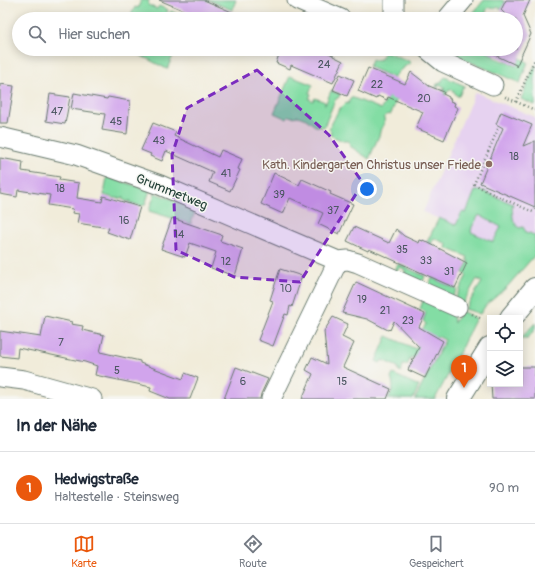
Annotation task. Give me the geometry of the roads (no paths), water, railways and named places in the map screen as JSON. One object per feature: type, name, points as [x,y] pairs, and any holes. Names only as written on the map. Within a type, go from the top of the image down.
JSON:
[{"type":"main road","points":[[513,315],[535,289]]},
{"type":"main road","points":[[458,399],[488,351]]},
{"type":"street","points":[[297,0],[325,12]]},
{"type":"street","points":[[394,0],[394,12]]},
{"type":"street","points":[[453,12],[463,0]]},
{"type":"street","points":[[436,56],[443,62],[493,85]]},
{"type":"street","name":"Grummetweg","points":[[0,137],[76,154],[160,185],[338,261],[348,260],[358,263],[457,307]]},
{"type":"street","points":[[271,399],[338,261]]},
{"type":"street","points":[[0,377],[24,380],[92,399]]},
{"type":"place","name":"Kath. Kindergarten Christus unser Friede","points":[[489,164]]},
{"type":"place","name":"Hedwigstraße","points":[[464,388]]}]
